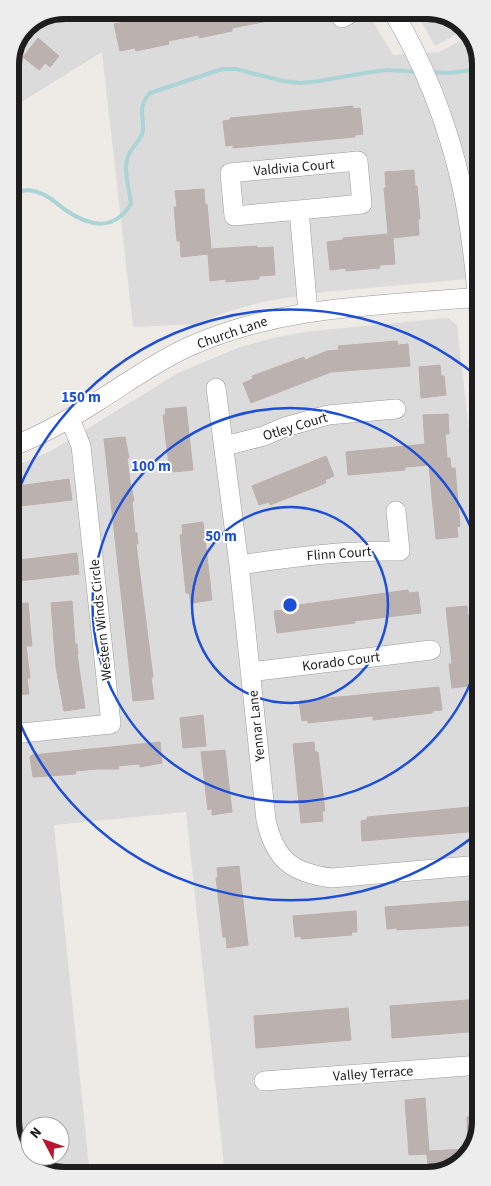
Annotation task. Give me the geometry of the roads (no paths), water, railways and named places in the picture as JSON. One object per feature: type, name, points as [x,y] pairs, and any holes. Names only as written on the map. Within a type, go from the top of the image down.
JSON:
[{"type":"street","points":[[397,19],[417,56],[445,127],[462,189],[472,260]]},
{"type":"street","name":"Valdivia Court","points":[[358,161],[362,204],[299,210],[234,216],[230,173],[358,161]]},
{"type":"street","points":[[299,210],[308,312]]},
{"type":"street","name":"Church Lane","points":[[19,443],[70,419],[142,373],[185,349],[248,325],[308,312],[472,302]]},
{"type":"street","name":"Yennar Lane","points":[[216,388],[239,565],[266,820],[276,850],[285,860],[313,876],[332,878],[472,866]]},
{"type":"street","name":"Otley Court","points":[[225,446],[264,436],[285,427],[328,415],[396,408]]},
{"type":"street","name":"Western Winds Circle","points":[[19,733],[111,724],[80,446],[70,419]]},
{"type":"street","name":"Flinn Court","points":[[239,565],[331,553],[366,550],[400,551],[396,511]]},
{"type":"street","name":"Korado Court","points":[[250,672],[431,650]]},
{"type":"street","name":"Valley Terrace","points":[[264,1081],[472,1066]]},
{"type":"waterway","points":[[19,192],[30,190],[38,192],[47,196],[67,211],[93,223],[102,224],[117,219],[131,204],[126,166],[129,154],[143,130],[142,107],[146,98],[150,93],[222,69],[236,69],[283,81],[301,83],[387,70],[419,72]]},
{"type":"waterway","points":[[431,72],[449,73],[472,70]]}]
